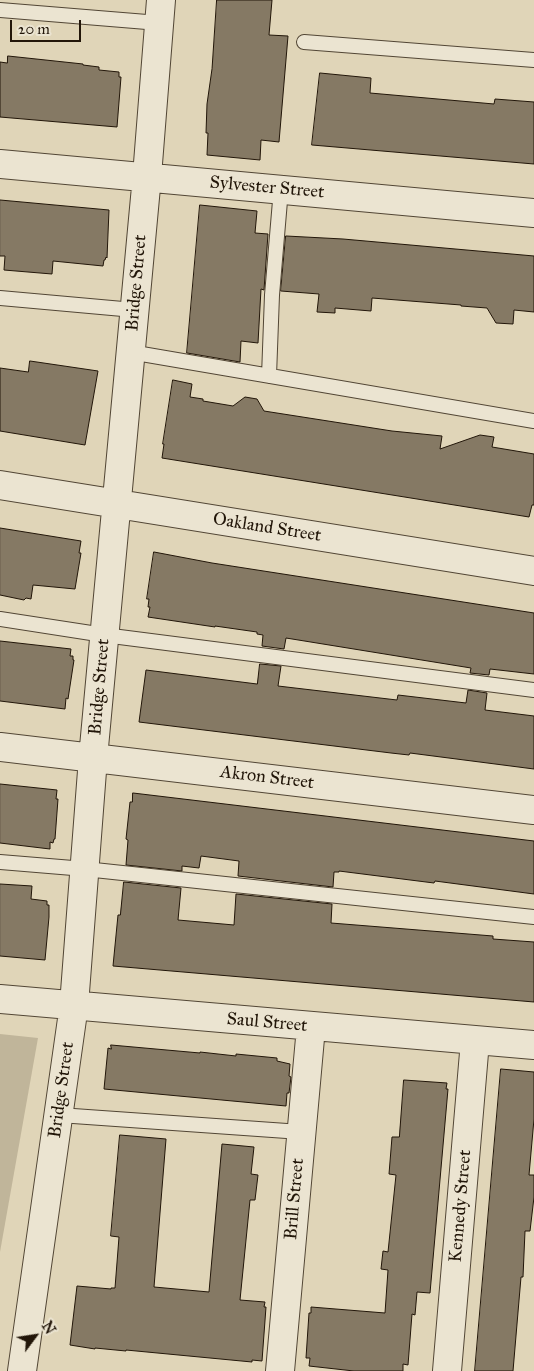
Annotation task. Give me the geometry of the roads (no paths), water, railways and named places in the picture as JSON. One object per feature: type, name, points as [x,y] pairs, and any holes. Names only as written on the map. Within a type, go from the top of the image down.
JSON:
[{"type":"street","name":"Bridge Street","points":[[22,1371],[74,1006],[93,758],[147,176],[160,12]]},
{"type":"street","name":"Sylvester Street","points":[[0,164],[534,213]]},
{"type":"street","name":"Oakland Street","points":[[0,485],[534,570]]},
{"type":"street","name":"Akron Street","points":[[0,747],[534,810]]},
{"type":"street","name":"Saul Street","points":[[0,999],[534,1046]]},
{"type":"street","name":"Brill Street","points":[[280,1371],[311,1026]]},
{"type":"street","name":"Kennedy Street","points":[[447,1371],[475,1040]]},
{"type":"lane","points":[[0,10],[160,12]]},
{"type":"lane","points":[[304,42],[534,60]]},
{"type":"lane","points":[[269,376],[272,295],[281,189]]},
{"type":"lane","points":[[0,298],[134,310]]},
{"type":"lane","points":[[130,352],[534,421]]},
{"type":"lane","points":[[0,619],[104,635],[534,690]]},
{"type":"lane","points":[[0,862],[85,869],[534,917]]},
{"type":"lane","points":[[59,1115],[301,1132]]}]
